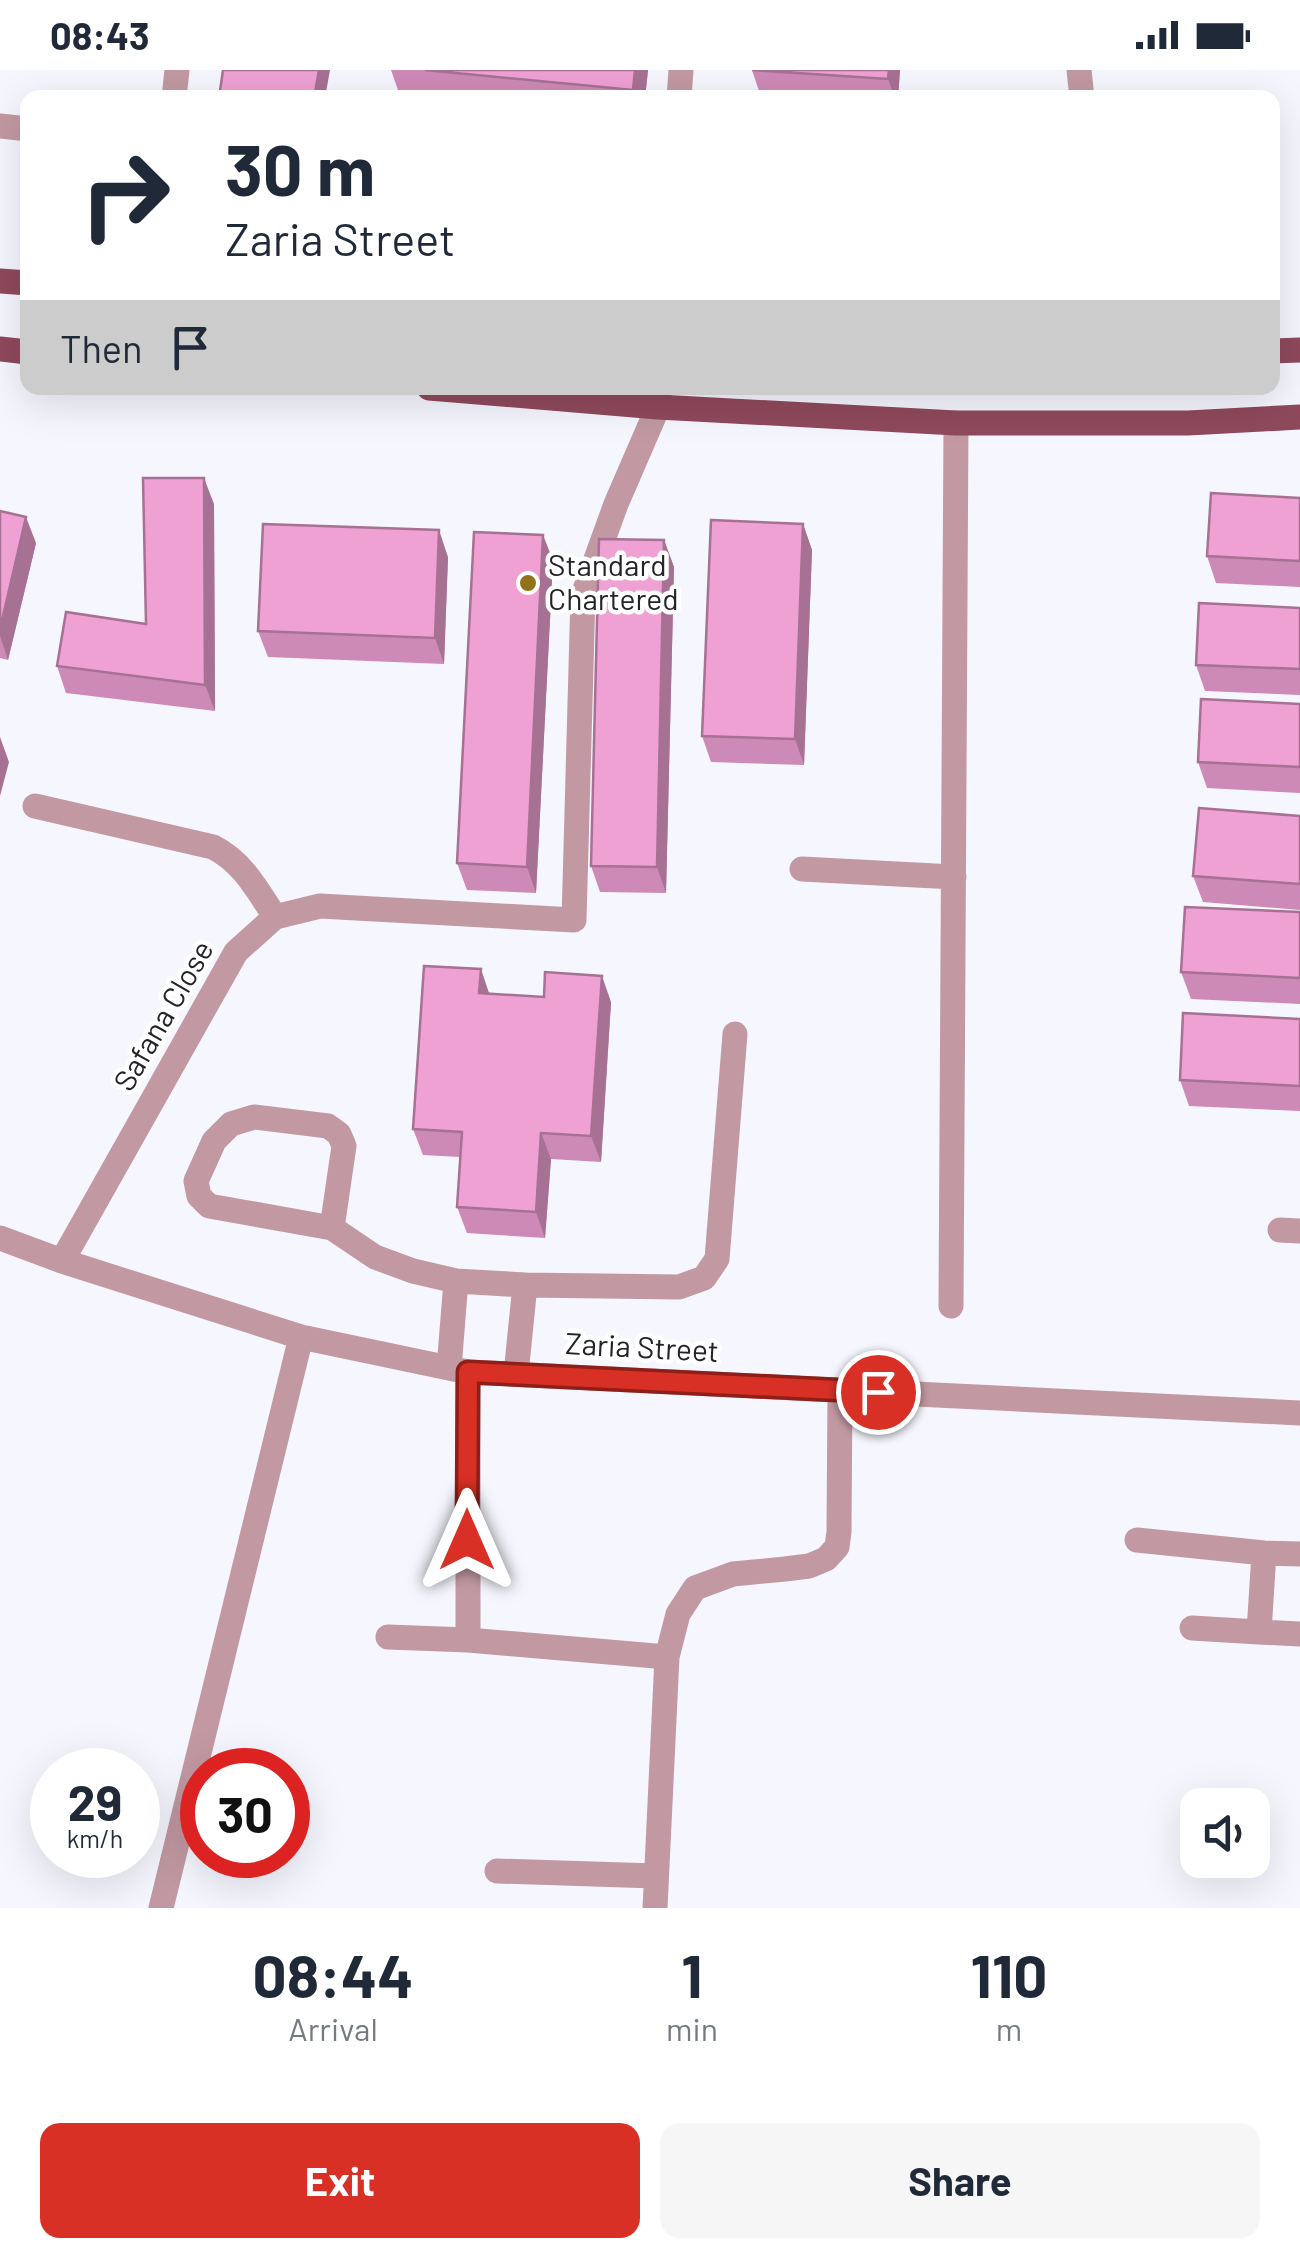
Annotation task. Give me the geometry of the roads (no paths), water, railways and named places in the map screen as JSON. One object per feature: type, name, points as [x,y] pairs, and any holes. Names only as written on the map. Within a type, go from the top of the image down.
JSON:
[{"type":"main road","points":[[608,395],[956,423],[1188,422],[1300,416]]},
{"type":"street","name":"Safana Close","points":[[62,1260],[236,952],[276,917],[320,906],[574,920],[583,594],[659,397]]},
{"type":"street","points":[[952,1306],[956,423]]},
{"type":"street","points":[[35,806],[213,847],[241,868],[276,917]]},
{"type":"street","points":[[802,869],[954,877]]},
{"type":"street","points":[[332,1228],[344,1146],[340,1134],[328,1126],[254,1117],[231,1124],[214,1141],[196,1181],[199,1196],[209,1206],[332,1228],[375,1256],[413,1271],[456,1280],[525,1285],[679,1287],[704,1278],[717,1259],[736,1034]]},
{"type":"street","name":"Zaria Street","points":[[0,1238],[301,1336],[458,1370],[1300,1413]]},
{"type":"street","points":[[456,1280],[468,1640]]},
{"type":"street","points":[[516,1374],[525,1285]]},
{"type":"street","points":[[160,1908],[301,1336]]},
{"type":"street","points":[[654,1908],[667,1657],[678,1614],[695,1588],[733,1574],[809,1566],[826,1559],[837,1547],[840,1390]]},
{"type":"street","points":[[1138,1540],[1300,1554]]},
{"type":"street","points":[[1260,1632],[1264,1553]]},
{"type":"street","points":[[1192,1628],[1300,1634]]},
{"type":"street","points":[[388,1637],[667,1657]]},
{"type":"street","points":[[497,1870],[656,1876]]},
{"type":"place","name":"Standard Chartered","points":[[528,583]]}]
